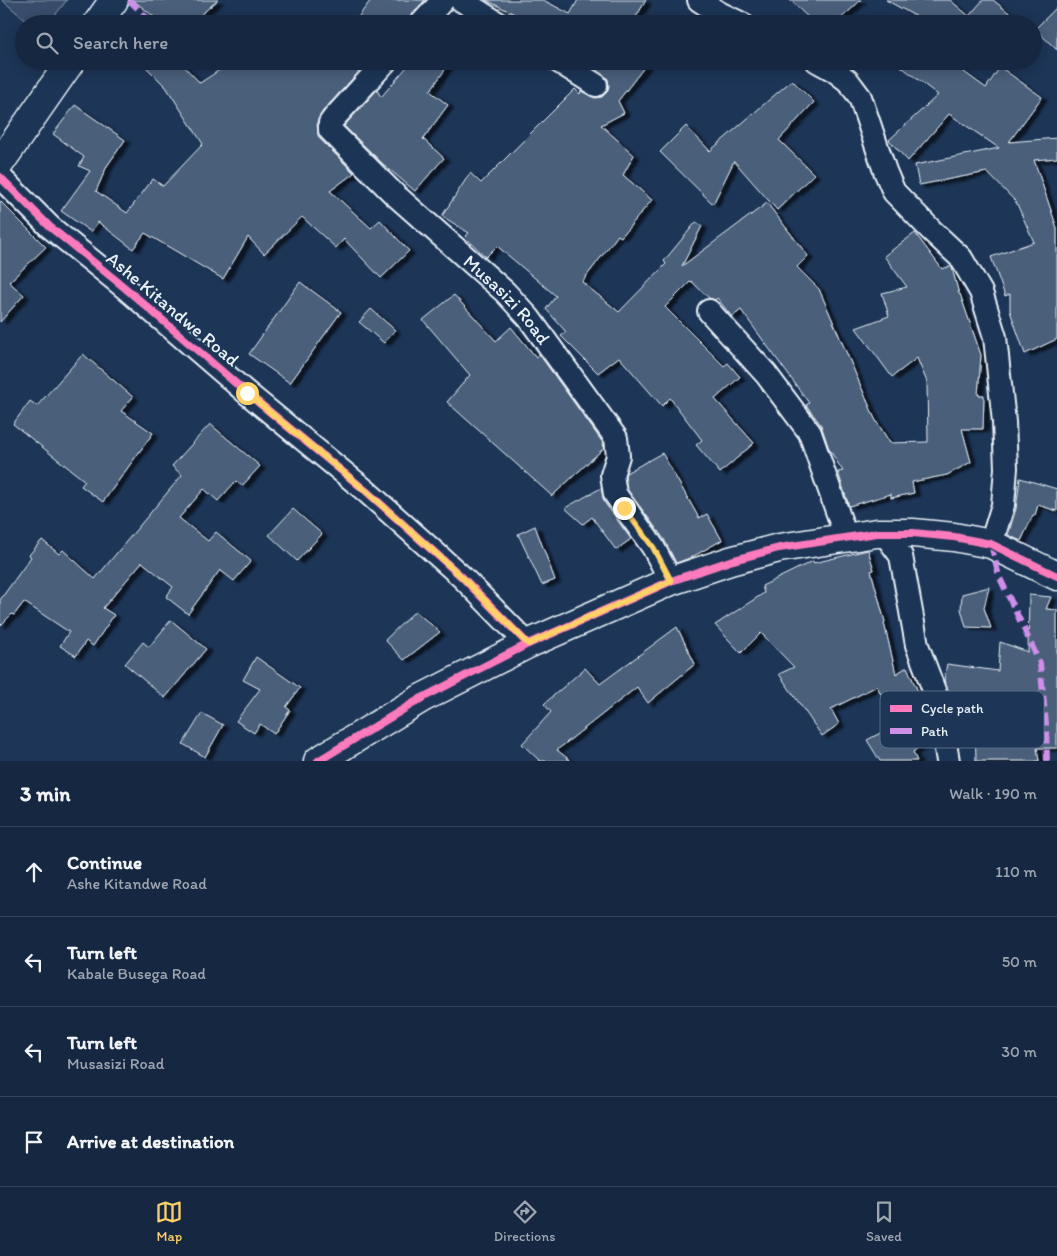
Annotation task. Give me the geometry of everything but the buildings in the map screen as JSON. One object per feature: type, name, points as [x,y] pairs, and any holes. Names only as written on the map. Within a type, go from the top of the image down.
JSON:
[{"type":"street","points":[[103,15],[114,0]]},
{"type":"street","points":[[429,15],[443,0]]},
{"type":"street","points":[[461,0],[484,15]]},
{"type":"street","points":[[699,0],[723,15]]},
{"type":"street","points":[[0,163],[65,70]]},
{"type":"street","name":"Musasizi Road","points":[[378,70],[333,119],[330,123],[330,130],[393,193],[506,292],[529,318],[616,438],[618,456],[612,475],[615,494],[653,547],[671,581]]},
{"type":"street","points":[[572,70],[596,85]]},
{"type":"street","points":[[833,70],[848,81],[860,97],[894,192],[932,231],[962,258],[981,292],[995,337],[1004,422],[1006,468],[1003,505],[991,544]]},
{"type":"street","name":"Ashe Kitandwe Road","points":[[0,177],[50,227],[366,491],[462,577],[528,644]]},
{"type":"street","points":[[709,310],[766,374],[810,433],[846,537]]},
{"type":"street","points":[[884,533],[901,556],[917,645],[934,691]]},
{"type":"street","points":[[318,761],[422,698],[528,644],[671,581],[730,561],[779,548],[884,533],[913,533],[954,537],[991,544],[1057,576]]},
{"type":"street","points":[[946,748],[948,761]]},
{"type":"shaded area","points":[[2,0],[67,0],[55,15],[20,15]]},
{"type":"marked path","points":[[129,0],[144,15]]},
{"type":"marked path","points":[[991,544],[999,576],[1040,663],[1043,691]]},
{"type":"marked path","points":[[1044,704],[1047,761]]},
{"type":"cycle path","points":[[0,177],[50,227],[366,491],[462,577],[528,644]]},
{"type":"cycle path","points":[[318,761],[422,698],[528,644],[671,581],[730,561],[779,548],[877,533],[913,533],[954,537],[991,544],[1057,576]]},
{"type":"route","points":[[247,393],[366,491],[462,577],[528,644],[671,581],[653,547],[624,508]]}]
